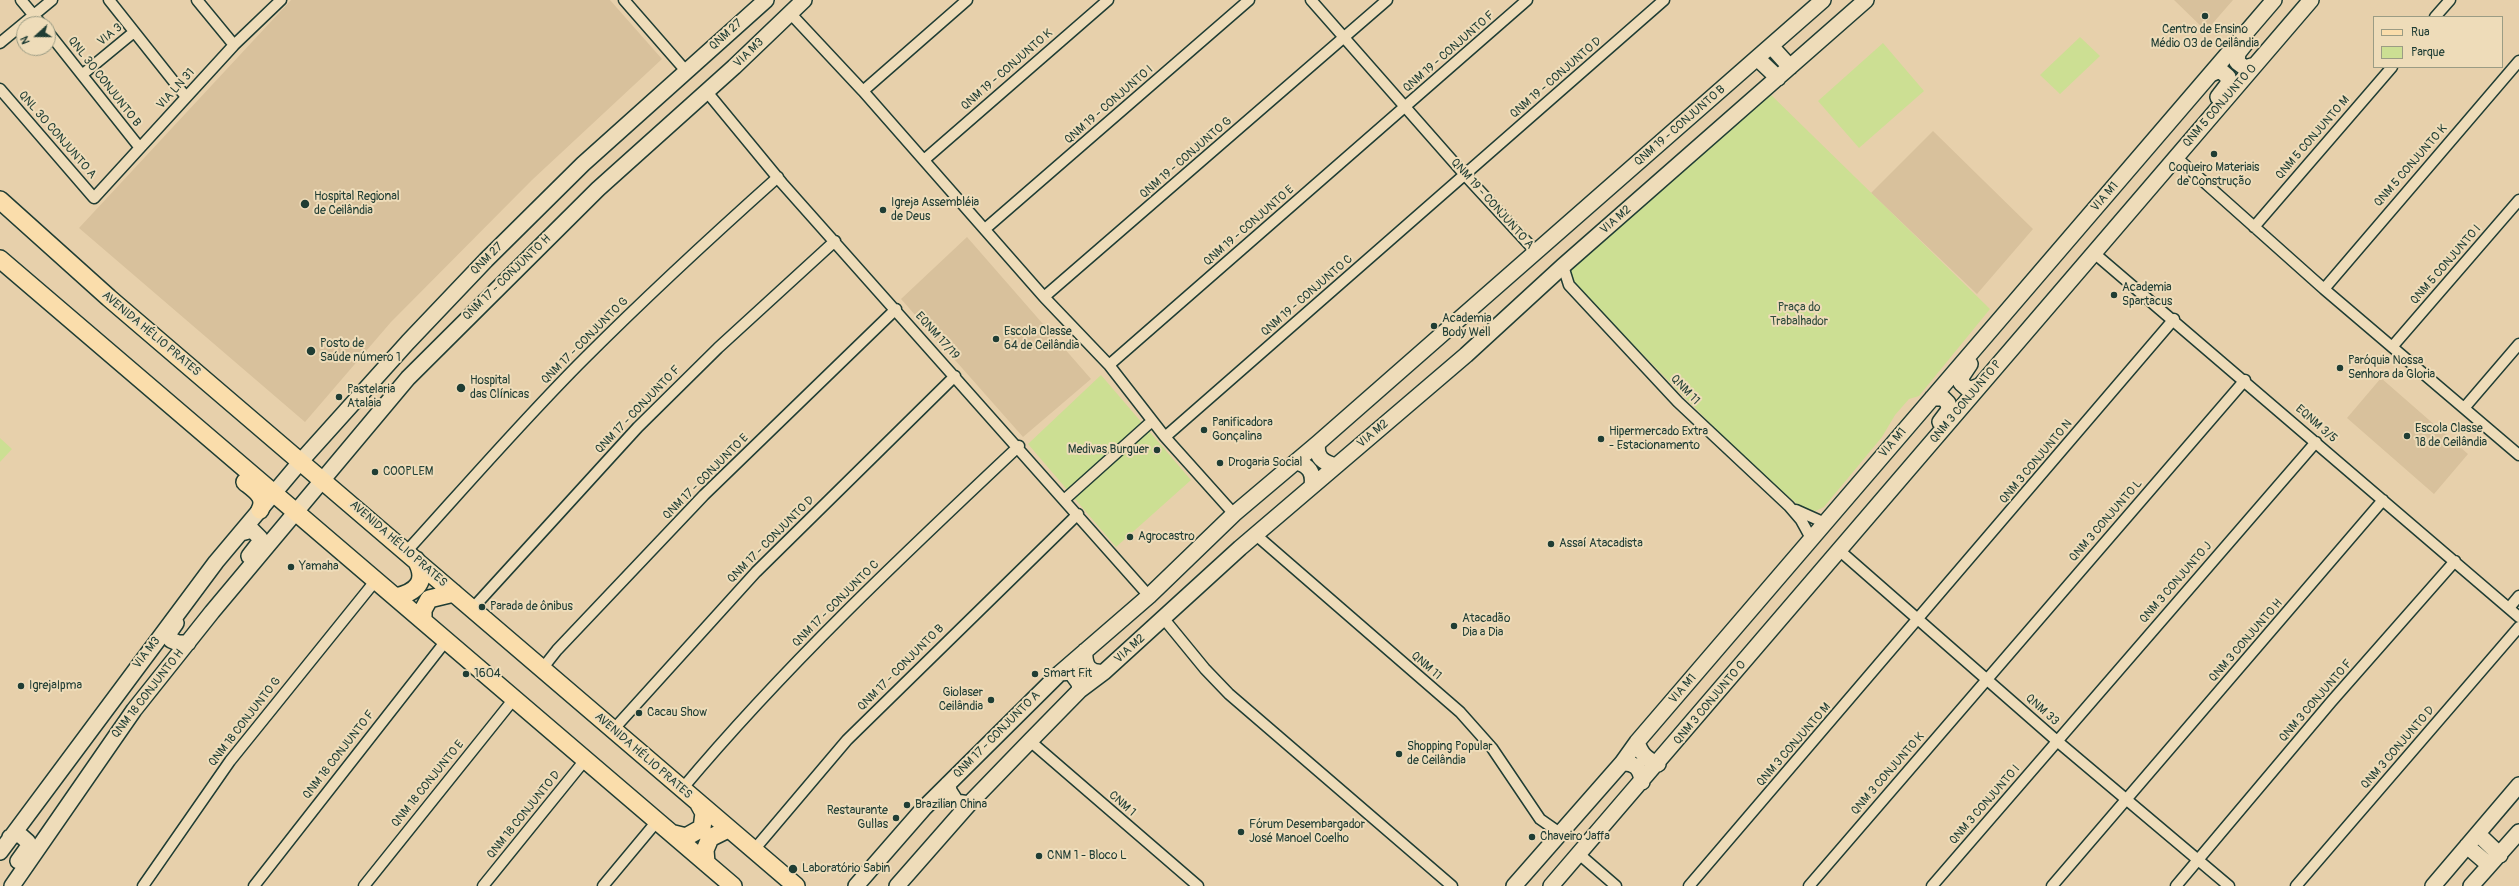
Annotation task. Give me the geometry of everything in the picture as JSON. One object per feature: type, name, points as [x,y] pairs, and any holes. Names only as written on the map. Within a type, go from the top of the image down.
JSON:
[{"type":"main road","name":"QNM 27","points":[[302,461],[400,351],[486,260],[572,175],[766,0]]},
{"type":"main road","name":"QNM 19 - CONJUNTO B","points":[[1536,252],[1823,0]]},
{"type":"main road","name":"VIA M2","points":[[897,886],[970,804],[1080,690],[1104,672],[1164,619],[1312,485],[1466,355],[1563,266],[1866,0]]},
{"type":"main road","points":[[2255,65],[2249,68],[2242,67],[2237,62],[2237,56],[2267,20],[2275,0]]},
{"type":"main road","name":"VIA M1","points":[[1514,886],[1622,763],[1637,742],[2275,0]]},
{"type":"main road","name":"QNM 5 CONJUNTO 0","points":[[2176,157],[2311,0]]},
{"type":"main road","name":"VIA M3","points":[[707,92],[798,5]]},
{"type":"main road","points":[[1771,46],[1790,67]]},
{"type":"main road","points":[[1758,58],[1778,78]]},
{"type":"main road","points":[[2194,136],[2204,114],[2228,84],[2228,77],[2224,71],[2217,70],[2211,74]]},
{"type":"main road","name":"QNM 17 - CONJUNTO H","points":[[323,479],[408,378],[468,317],[608,179],[707,92]]},
{"type":"main road","points":[[2094,253],[2176,157]]},
{"type":"main road","name":"AVENIDA HÉLIO PRATES","points":[[0,200],[114,303],[302,461],[682,790],[796,886]]},
{"type":"main road","points":[[0,211],[33,230]]},
{"type":"main road","name":"QNM 19 - CONJUNTO A","points":[[1234,514],[1318,444],[1536,252]]},
{"type":"main road","name":"QNM 3 CONJUNTO P","points":[[1840,551],[1979,386],[2094,253]]},
{"type":"main road","points":[[0,259],[396,597],[513,700],[658,820],[706,863],[726,884]]},
{"type":"main road","points":[[1976,348],[1971,362],[1961,380],[1963,386],[1969,390],[1979,386]]},
{"type":"main road","points":[[364,429],[353,427],[350,418],[382,383],[400,351]]},
{"type":"main road","points":[[1920,456],[1933,432],[1949,410],[1948,403],[1943,398],[1932,398]]},
{"type":"main road","points":[[198,428],[230,470],[260,494],[262,502],[260,510]]},
{"type":"main road","points":[[1318,444],[1318,455],[1320,458],[1324,462],[1336,466]]},
{"type":"main road","name":"VIA M3","points":[[0,852],[216,562],[302,461]]},
{"type":"main road","points":[[1296,462],[1304,464],[1311,471],[1313,476],[1312,485]]},
{"type":"main road","points":[[296,513],[323,479]]},
{"type":"main road","name":"QNM 18 CONJUNTO H","points":[[12,886],[134,710],[212,612],[296,513]]},
{"type":"main road","points":[[1149,596],[1234,514]]},
{"type":"main road","points":[[212,612],[227,583],[260,541],[255,531],[250,530],[241,532]]},
{"type":"main road","name":"QNM 3 CONJUNTO O","points":[[1579,854],[1840,551]]},
{"type":"main road","points":[[396,597],[410,593],[421,579],[422,571],[411,556]]},
{"type":"main road","points":[[188,643],[174,642],[171,640],[169,633],[199,594],[216,562]]},
{"type":"main road","points":[[423,621],[422,610],[429,599],[454,593]]},
{"type":"main road","name":"QNM 17 - CONJUNTO A","points":[[856,886],[948,784],[1060,673],[1149,596]]},
{"type":"main road","points":[[1085,651],[1084,658],[1089,669],[1097,673],[1104,672]]},
{"type":"main road","points":[[1060,673],[1071,672],[1079,683],[1080,690]]},
{"type":"main road","points":[[1637,742],[1640,752],[1648,760],[1658,764]]},
{"type":"main road","points":[[1622,763],[1630,763],[1637,766],[1641,774],[1642,782]]},
{"type":"main road","points":[[948,784],[949,791],[956,802],[970,804]]},
{"type":"main road","points":[[2433,886],[2519,785]]},
{"type":"main road","points":[[674,834],[686,837],[702,828],[704,813],[699,804]]},
{"type":"main road","points":[[706,863],[705,850],[710,838],[728,829]]},
{"type":"main road","points":[[2471,886],[2519,832]]},
{"type":"main road","points":[[3,886],[28,847],[23,836],[16,834],[10,837]]},
{"type":"main road","points":[[2478,834],[2494,860]]},
{"type":"main road","points":[[2467,846],[2494,860]]},
{"type":"main road","points":[[1551,886],[1579,854]]},
{"type":"street","points":[[20,0],[33,14]]},
{"type":"street","points":[[0,43],[33,14],[52,0]]},
{"type":"street","points":[[109,0],[186,97]]},
{"type":"street","points":[[197,0],[234,45]]},
{"type":"street","name":"VIA LN 31","points":[[94,198],[234,45],[281,0]]},
{"type":"street","points":[[624,0],[686,71]]},
{"type":"street","points":[[863,91],[967,0]]},
{"type":"street","name":"QNM 19 - CONJUNTO K","points":[[924,160],[1108,0]]},
{"type":"street","name":"QNM 19 - CONJUNTO I","points":[[985,229],[1249,0]]},
{"type":"street","name":"QNM 19 - CONJUNTO A","points":[[1311,0],[1465,175],[1536,252]]},
{"type":"street","name":"QNM 19 - CONJUNTO G","points":[[1044,297],[1345,38],[1387,0]]},
{"type":"street","name":"QNM 19 - CONJUNTO F","points":[[1406,107],[1527,0]]},
{"type":"street","name":"QNM 19 - CONJUNTO D","points":[[1465,175],[1664,0]]},
{"type":"street","points":[[2436,16],[2450,0]]},
{"type":"street","points":[[798,5],[863,91],[1044,297],[1109,366],[1165,437],[1234,514]]},
{"type":"street","name":"VIA 3","points":[[83,74],[134,32]]},
{"type":"street","name":"QNL 30 CONJUNTO B","points":[[56,42],[140,148]]},
{"type":"street","name":"QNM 5 CONJUNTO K","points":[[2324,289],[2519,61]]},
{"type":"street","name":"QNM 5 CONJUNTO M","points":[[2254,227],[2391,68]]},
{"type":"street","name":"QNL 30 CONJUNTO A","points":[[0,89],[94,198]]},
{"type":"street","name":"EQNM 17/19","points":[[707,92],[834,241],[1018,446],[1149,596]]},
{"type":"street","name":"QNM 19 - CONJUNTO E","points":[[1109,366],[1406,107]]},
{"type":"street","points":[[2176,157],[2324,289],[2465,407],[2519,455]]},
{"type":"street","name":"QNM 19 - CONJUNTO C","points":[[1165,437],[1465,175]]},
{"type":"street","name":"QNM 17 - CONJUNTO G","points":[[411,556],[500,446],[583,359],[677,267],[778,177]]},
{"type":"street","name":"QNM 5 CONJUNTO I","points":[[2392,347],[2519,200]]},
{"type":"street","name":"QNM 17 - CONJUNTO F","points":[[472,609],[638,428],[718,348],[834,241]]},
{"type":"street","name":"EQNM 3/5","points":[[2094,253],[2174,319],[2519,616]]},
{"type":"street","name":"QNM 11","points":[[1563,266],[1569,285],[1678,402],[1789,506],[1801,520],[1812,540]]},
{"type":"street","points":[[1548,280],[1569,285]]},
{"type":"street","name":"QNM 17 - CONJUNTO E","points":[[542,669],[558,650],[704,495],[896,309]]},
{"type":"street","name":"QNM 3 CONJUNTO N","points":[[1918,621],[2174,319]]},
{"type":"street","points":[[2465,407],[2519,344]]},
{"type":"street","name":"QNM 17 - CONJUNTO D","points":[[613,730],[756,572],[955,376]]},
{"type":"street","name":"QNM 3 CONJUNTO L","points":[[1987,679],[2245,380]]},
{"type":"street","points":[[1064,500],[1152,421]]},
{"type":"street","name":"QNM 3 CONJUNTO J","points":[[2057,741],[2316,442]]},
{"type":"street","name":"QNM 17 - CONJUNTO C","points":[[682,790],[780,680],[866,591],[1018,446]]},
{"type":"street","name":"QNM 3 CONJUNTO H","points":[[2052,886],[2383,500]]},
{"type":"street","name":"QNM 11","points":[[1789,506],[1825,523]]},
{"type":"street","name":"QNM 17 - CONJUNTO B","points":[[753,851],[852,735],[1078,514]]},
{"type":"street","name":"QNM 11","points":[[1256,535],[1460,712],[1492,748],[1540,819],[1560,833]]},
{"type":"street","name":"QNM 33","points":[[1840,551],[1918,621],[2057,741],[2229,886]]},
{"type":"street","name":"QNM 3 CONJUNTO F","points":[[2176,886],[2331,702],[2455,561]]},
{"type":"street","name":"QNM 18 CONJUNTO G","points":[[143,886],[230,761],[376,580]]},
{"type":"street","points":[[2509,608],[2519,596]]},
{"type":"street","points":[[1164,619],[1205,669],[1229,694],[1452,886]]},
{"type":"street","name":"QNM 3 CONJUNTO M","points":[[1689,886],[1918,621]]},
{"type":"street","name":"QNM 3 CONJUNTO D","points":[[2296,886],[2519,626]]},
{"type":"street","name":"QNM 18 CONJUNTO F","points":[[254,886],[446,642]]},
{"type":"street","name":"QNM 3 CONJUNTO K","points":[[1809,886],[1987,679]]},
{"type":"street","name":"QNM 18 CONJUNTO E","points":[[364,886],[513,700]]},
{"type":"street","name":"CNM 1","points":[[1030,741],[1198,886]]},
{"type":"street","name":"QNM 3 CONJUNTO I","points":[[1932,886],[2057,741]]},
{"type":"street","name":"QNM 18 CONJUNTO D","points":[[483,886],[585,760]]},
{"type":"street","points":[[603,886],[658,820]]},
{"type":"street","points":[[1579,854],[1616,886]]},
{"type":"shaded area","name":"Hospital Regional de Ceilândia","points":[[291,0],[610,0],[662,59],[532,180],[391,322],[305,422],[79,228]]},
{"type":"shaded area","name":"Centro de Ensino Médio 03 de Ceilândia","points":[[2174,0],[2233,0],[2206,31]]},
{"type":"shaded area","points":[[1933,131],[2033,229],[1977,294],[1871,193]]},
{"type":"shaded area","name":"Escola Classe 64 de Ceilândia","points":[[967,237],[1091,379],[1023,437],[901,299]]},
{"type":"shaded area","name":"Escola Classe 18 de Ceilândia","points":[[2381,378],[2468,454],[2434,494],[2347,418]]},
{"type":"green space","points":[[2080,37],[2100,56],[2060,94],[2040,75]]},
{"type":"green space","points":[[1883,43],[1924,91],[1859,148],[1818,101]]},
{"type":"green space","name":"Praça do Trabalhador","points":[[1766,90],[1990,309],[1919,396],[1909,399],[1895,415],[1882,437],[1824,507],[1809,514],[1748,462],[1567,277],[1567,266]]},
{"type":"green space","points":[[1101,375],[1191,480],[1116,547],[1028,444]]},
{"type":"green space","points":[[0,438],[12,449],[0,462]]},
{"type":"place","name":"Centro de Ensino Médio 03 de Ceilândia","points":[[2205,16]]},
{"type":"place","name":"Coqueiro Materiais de Construção","points":[[2214,154]]},
{"type":"place","name":"Hospital Regional de Ceilândia","points":[[305,204]]},
{"type":"place","name":"Igreja Assembléia de Deus","points":[[883,210]]},
{"type":"place","name":"Academia Spartacus","points":[[2114,295]]},
{"type":"place","name":"Academia Body Well","points":[[1434,326]]},
{"type":"place","name":"Escola Classe 64 de Ceilândia","points":[[996,339]]},
{"type":"place","name":"Posto de Saúde número 1","points":[[311,351]]},
{"type":"place","name":"Paróquia Nossa Senhora da Gloria","points":[[2340,368]]},
{"type":"place","name":"Hospital das Clínicas","points":[[461,388]]},
{"type":"place","name":"Pastelaria Atalaia","points":[[339,397]]},
{"type":"place","name":"Panificadora Gonçalina","points":[[1204,430]]},
{"type":"place","name":"Escola Classe 18 de Ceilândia","points":[[2407,436]]},
{"type":"place","name":"Hipermercado Extra - Estacionamento","points":[[1601,439]]},
{"type":"place","name":"Medivas Burguer","points":[[1157,450]]},
{"type":"place","name":"Drogaria Social","points":[[1220,463]]},
{"type":"place","name":"COOPLEM","points":[[375,472]]},
{"type":"place","name":"Agrocastro","points":[[1130,537]]},
{"type":"place","name":"Assaí Atacadista","points":[[1551,544]]},
{"type":"place","name":"Yamaha","points":[[291,567]]},
{"type":"place","name":"Parada de ônibus","points":[[482,607]]},
{"type":"place","name":"Atacadão Dia a Dia","points":[[1454,626]]},
{"type":"place","name":"1604","points":[[466,674]]},
{"type":"place","name":"Smart Fit","points":[[1035,674]]},
{"type":"place","name":"IgrejaIpma","points":[[21,686]]},
{"type":"place","name":"Giolaser Ceilândia","points":[[991,700]]},
{"type":"place","name":"Cacau Show","points":[[639,713]]},
{"type":"place","name":"Shopping Popular de Ceilândia","points":[[1399,754]]},
{"type":"place","name":"Brazilian China","points":[[907,805]]},
{"type":"place","name":"Restaurante Gullas","points":[[896,818]]},
{"type":"place","name":"Fórum Desembargador José Manoel Coelho","points":[[1241,832]]},
{"type":"place","name":"Chaveiro Jaffa","points":[[1532,837]]},
{"type":"place","name":"CNM 1 - Bloco L","points":[[1039,856]]},
{"type":"place","name":"Laboratório Sabin","points":[[793,869]]}]
